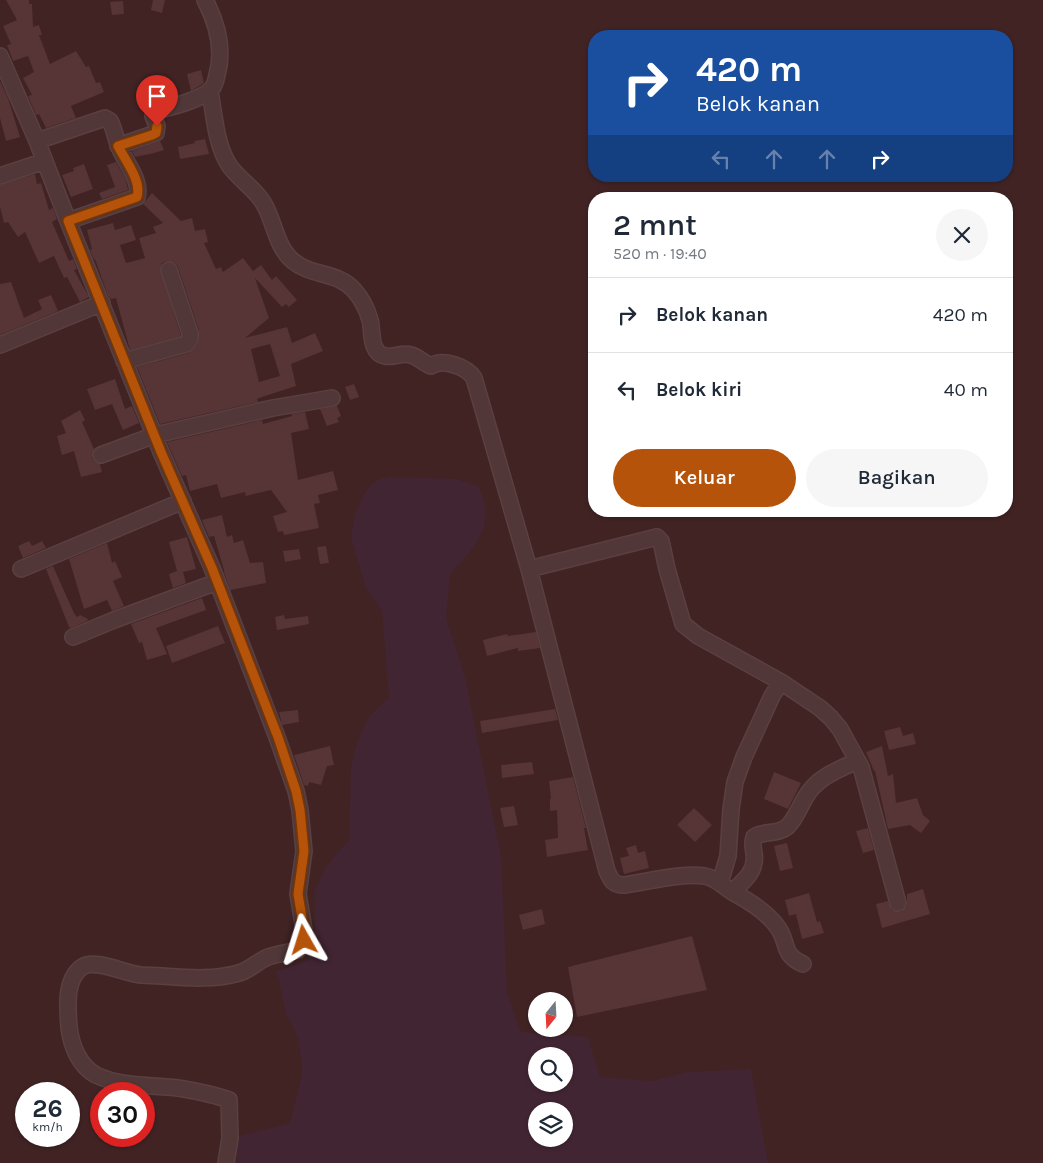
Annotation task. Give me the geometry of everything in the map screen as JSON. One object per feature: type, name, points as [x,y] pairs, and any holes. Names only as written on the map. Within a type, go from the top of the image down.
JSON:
[{"type":"street","points":[[118,146],[156,133],[157,126],[153,116],[157,111],[200,97],[210,91],[216,80],[220,64],[220,46],[212,14],[205,0]]},
{"type":"street","points":[[0,56],[38,141],[124,361],[217,582],[278,737],[296,791],[300,810],[304,851],[298,894],[304,940],[298,950],[268,957],[244,972],[218,977],[137,974],[108,967],[88,965],[82,967],[71,984],[68,1000],[72,1044],[84,1065],[94,1074],[110,1080],[196,1092],[229,1100],[230,1138],[226,1163]]},
{"type":"street","points":[[210,91],[222,152],[229,165],[263,202],[284,252],[295,263],[310,270],[340,278],[353,289],[371,320],[372,336],[377,351],[384,356],[413,355],[431,366],[440,362],[461,367],[474,378],[529,569],[611,880],[616,884],[624,885],[695,875],[710,878],[759,909],[776,925],[783,936],[791,958],[803,964]]},
{"type":"street","points":[[38,141],[104,118],[110,121],[118,146],[134,178],[138,190],[137,197],[68,221]]},
{"type":"street","points":[[0,176],[45,161]]},
{"type":"street","points":[[124,361],[186,344],[190,339],[190,333],[169,270]]},
{"type":"street","points":[[0,345],[102,303]]},
{"type":"street","points":[[101,455],[155,435],[273,408],[332,398]]},
{"type":"street","points":[[21,568],[183,500]]},
{"type":"street","points":[[529,569],[657,537],[660,541],[683,624],[698,636],[781,682],[820,708],[840,729],[861,767],[898,903]]},
{"type":"street","points":[[73,637],[217,582]]},
{"type":"street","points":[[726,888],[731,809],[735,782],[760,722],[781,682]]},
{"type":"street","points":[[726,888],[743,882],[753,869],[755,854],[754,837],[767,832],[777,832],[788,826],[814,784],[830,773],[857,761]]},
{"type":"shaded area","points":[[391,477],[456,479],[478,486],[484,499],[485,523],[481,534],[468,554],[450,573],[446,618],[465,677],[501,856],[507,992],[520,1032],[528,1033],[528,1038],[588,1037],[600,1077],[652,1081],[688,1072],[751,1069],[768,1163],[236,1163],[239,1136],[290,1123],[302,1075],[302,1063],[298,1038],[286,1013],[277,971],[309,960],[315,936],[315,891],[326,866],[349,840],[351,767],[356,747],[367,720],[389,698],[382,611],[366,588],[351,538],[355,514],[364,494],[371,485],[380,479]]},
{"type":"building","points":[[6,0],[29,0],[29,4],[32,4],[33,27],[39,25],[42,35],[39,35],[50,64],[76,51],[86,67],[89,66],[96,83],[100,82],[104,92],[71,106],[76,118],[46,128],[39,114],[36,115],[28,96],[32,95],[23,78],[34,72],[28,56],[13,61],[7,45],[11,44],[3,26],[17,20]]},
{"type":"building","points":[[153,0],[165,0],[162,13],[151,10]]},
{"type":"building","points":[[123,1],[124,14],[112,15],[110,2]]},
{"type":"building","points":[[201,70],[204,83],[191,91],[187,74]]},
{"type":"building","points":[[0,81],[8,98],[20,137],[6,141],[0,118]]},
{"type":"building","points":[[205,139],[209,154],[180,159],[178,147]]},
{"type":"building","points":[[160,141],[164,150],[135,157],[132,151]]},
{"type":"building","points":[[116,162],[126,180],[128,190],[102,199],[99,193],[115,187],[107,165]]},
{"type":"building","points":[[84,164],[93,189],[71,197],[62,175],[74,171],[73,168]]},
{"type":"building","points":[[35,174],[37,184],[41,183],[49,210],[53,208],[57,219],[52,222],[69,261],[73,259],[77,269],[74,270],[89,297],[80,302],[67,277],[64,278],[54,256],[39,263],[25,232],[18,237],[8,222],[4,223],[0,207],[0,185]]},
{"type":"building","points":[[152,193],[181,221],[192,218],[195,231],[205,229],[208,242],[204,243],[216,269],[221,267],[223,272],[243,258],[253,271],[261,265],[272,280],[276,276],[297,300],[289,307],[286,304],[282,307],[255,278],[269,318],[245,338],[287,327],[292,343],[315,333],[323,351],[291,364],[296,386],[257,399],[258,402],[160,424],[137,367],[189,353],[197,345],[199,330],[178,267],[175,263],[167,261],[162,263],[160,269],[181,336],[130,350],[116,298],[111,299],[108,296],[90,250],[92,249],[87,230],[113,223],[115,230],[131,225],[136,240],[120,245],[126,263],[145,258],[139,238],[156,233],[153,227],[163,223],[143,204]],"holes":[[[270,344],[280,376],[259,382],[251,349]]]},
{"type":"building","points":[[11,282],[24,318],[42,309],[38,300],[51,295],[58,311],[0,335],[0,284]]},
{"type":"building","points":[[115,379],[125,409],[132,406],[139,423],[123,430],[112,404],[95,410],[87,389]]},
{"type":"building","points":[[354,384],[359,397],[350,400],[345,387]]},
{"type":"building","points":[[337,406],[341,416],[337,418],[339,422],[327,426],[320,409]]},
{"type":"building","points":[[80,410],[85,420],[82,422],[94,449],[92,458],[100,464],[102,472],[81,477],[74,451],[62,455],[57,436],[66,433],[61,421]]},
{"type":"building","points":[[305,412],[309,429],[291,433],[298,480],[333,471],[338,490],[318,495],[320,503],[314,504],[319,528],[284,535],[283,531],[278,532],[273,516],[287,512],[271,490],[246,496],[245,492],[221,498],[217,484],[190,491],[186,475],[182,476],[167,442],[262,420],[263,424],[292,416],[292,414]]},
{"type":"building","points":[[222,515],[227,537],[232,535],[234,543],[243,540],[250,563],[263,562],[266,583],[230,590],[214,536],[209,537],[202,520]]},
{"type":"building","points":[[187,537],[196,569],[183,572],[186,583],[173,588],[169,574],[177,571],[169,542]]},
{"type":"building","points":[[29,541],[32,546],[42,541],[46,548],[23,558],[18,546]]},
{"type":"building","points":[[107,543],[112,563],[115,561],[122,577],[113,581],[124,606],[112,611],[107,600],[84,609],[69,559]]},
{"type":"building","points":[[326,546],[329,563],[320,564],[317,547]]},
{"type":"building","points":[[299,549],[301,559],[285,562],[283,551]]},
{"type":"building","points":[[53,566],[74,613],[77,617],[80,615],[88,619],[87,621],[71,628],[69,627],[46,569]]},
{"type":"building","points":[[202,598],[206,610],[156,628],[167,654],[147,660],[142,642],[139,643],[131,624]]},
{"type":"building","points":[[284,615],[285,619],[308,616],[309,624],[277,630],[275,617]]},
{"type":"building","points":[[218,626],[225,643],[172,663],[166,646]]},
{"type":"building","points":[[536,632],[540,648],[518,651],[518,648],[487,656],[483,640],[507,634],[508,636]]},
{"type":"building","points":[[555,709],[558,720],[482,733],[480,721]]},
{"type":"building","points":[[298,710],[299,722],[282,725],[279,712]]},
{"type":"building","points":[[900,727],[903,736],[913,733],[916,744],[889,750],[884,731]]},
{"type":"building","points":[[330,746],[334,765],[327,766],[321,785],[309,782],[308,786],[304,785],[294,755]]},
{"type":"building","points":[[882,746],[888,776],[893,774],[896,803],[917,798],[923,815],[930,821],[921,833],[910,825],[888,829],[875,771],[866,752]]},
{"type":"building","points":[[532,762],[534,774],[502,778],[501,765]]},
{"type":"building","points":[[774,772],[801,783],[788,809],[764,799]]},
{"type":"building","points":[[573,777],[586,828],[584,828],[588,850],[547,857],[545,840],[558,838],[557,810],[550,811],[549,781]]},
{"type":"building","points":[[514,806],[518,825],[504,827],[500,808]]},
{"type":"building","points":[[694,808],[712,825],[695,842],[677,825]]},
{"type":"building","points":[[868,828],[874,850],[863,853],[856,831]]},
{"type":"building","points":[[787,843],[793,868],[780,871],[774,846]]},
{"type":"building","points":[[636,845],[638,853],[645,851],[649,868],[624,874],[620,858],[629,856],[626,848]]},
{"type":"building","points":[[923,889],[930,914],[882,928],[876,904],[888,901],[892,910],[901,912],[907,906],[907,894]]},
{"type":"building","points":[[809,893],[817,922],[820,921],[824,933],[802,939],[796,914],[789,916],[785,900]]},
{"type":"building","points":[[542,909],[545,924],[523,930],[519,915]]},
{"type":"building","points":[[692,936],[707,990],[577,1017],[568,967]]},
{"type":"route","points":[[157,126],[158,130],[156,133],[118,146],[131,169],[138,187],[137,197],[68,221],[161,452],[212,568],[278,737],[296,791],[304,851],[298,894],[304,940]]}]
